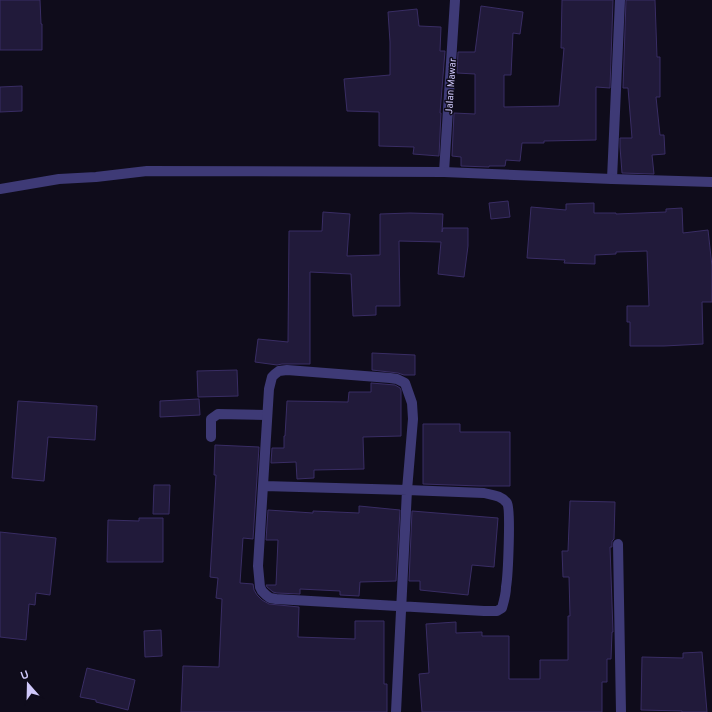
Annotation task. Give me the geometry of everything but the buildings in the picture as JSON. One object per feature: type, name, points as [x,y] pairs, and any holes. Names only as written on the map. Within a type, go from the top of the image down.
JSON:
[{"type":"street","name":"Jalan Mawar","points":[[444,172],[455,0]]},
{"type":"street","points":[[612,179],[620,0]]},
{"type":"street","points":[[0,189],[59,179],[147,172],[444,172],[712,182]]},
{"type":"street","points":[[264,486],[407,490],[484,493],[497,496],[506,502],[508,506],[509,518],[507,585],[502,608],[497,611],[484,611],[401,606],[276,599],[270,598],[262,591],[260,587],[258,566],[264,486],[267,415],[269,389],[272,377],[279,371],[287,370],[390,378],[397,379],[405,383],[412,402],[413,419],[407,490],[401,606],[396,712]]},
{"type":"street","points":[[211,437],[211,419],[218,414],[267,415]]},
{"type":"street","points":[[618,544],[621,712]]}]
